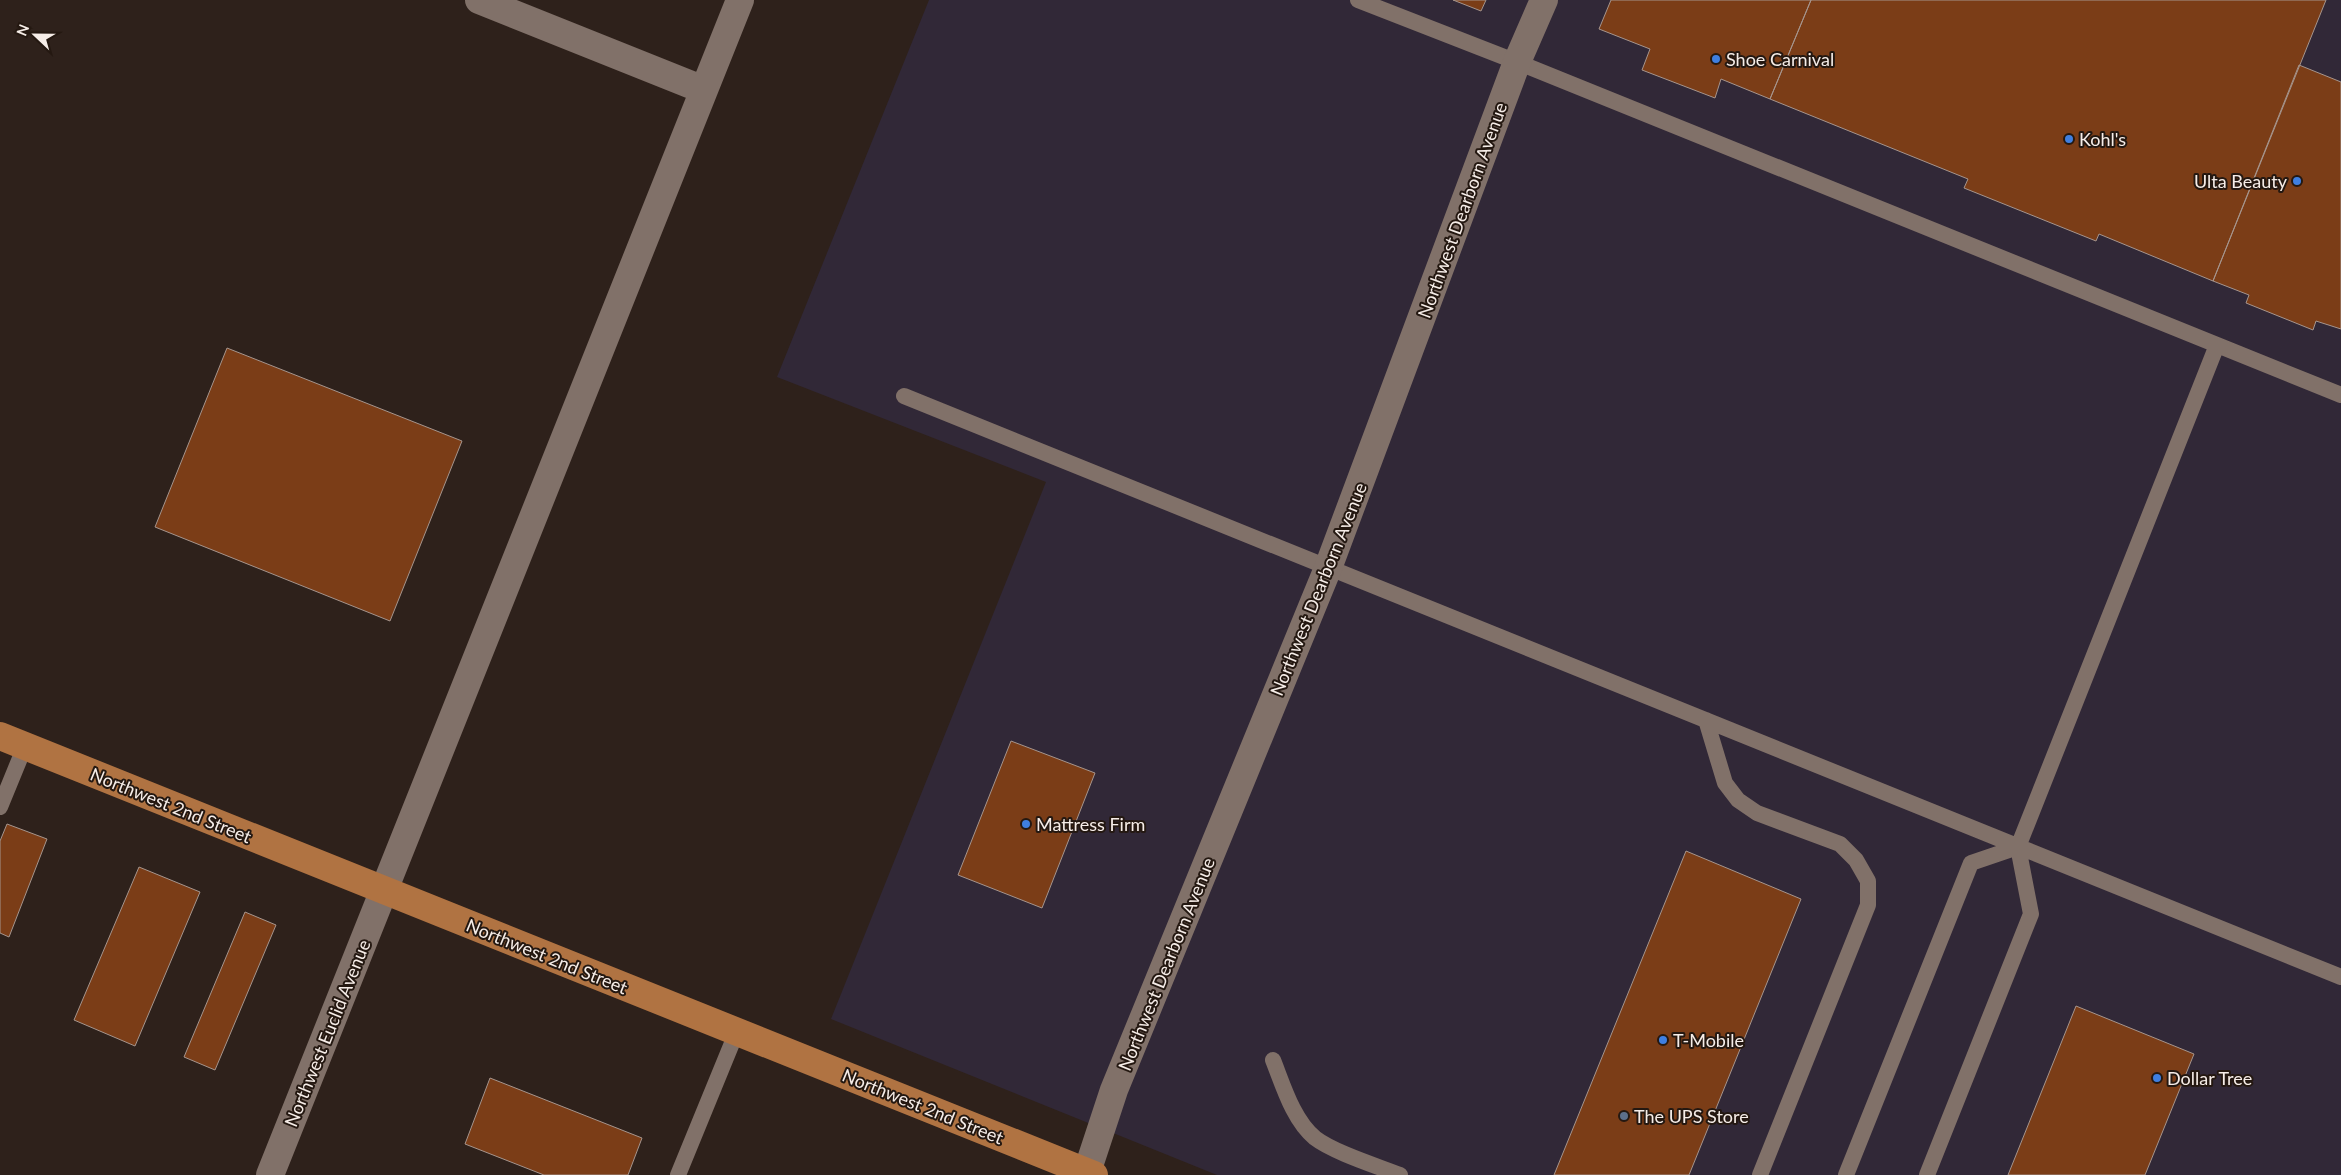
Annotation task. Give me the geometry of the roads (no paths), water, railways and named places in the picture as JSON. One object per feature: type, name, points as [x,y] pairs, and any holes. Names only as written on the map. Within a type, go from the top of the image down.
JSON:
[{"type":"main road","name":"Northwest 2nd Street","points":[[0,736],[1089,1174]]},
{"type":"street","points":[[479,0],[704,90]]},
{"type":"street","name":"Northwest Euclid Avenue","points":[[270,1175],[740,0]]},
{"type":"street","name":"Northwest Dearborn Avenue","points":[[1089,1174],[1114,1090],[1328,568],[1517,62],[1544,0]]},
{"type":"lane","points":[[1358,0],[1517,62],[2341,395]]},
{"type":"lane","points":[[1927,1175],[2031,914],[2018,846],[2217,345]]},
{"type":"lane","points":[[904,396],[2341,977]]},
{"type":"lane","points":[[1706,720],[1725,783],[1738,800],[1757,813],[1840,844],[1856,860],[1868,881],[1868,905],[1760,1175]]},
{"type":"lane","points":[[0,807],[25,746]]},
{"type":"lane","points":[[1846,1175],[1971,863],[2018,846]]},
{"type":"lane","points":[[678,1175],[737,1031]]},
{"type":"lane","points":[[1273,1060],[1292,1110],[1314,1138],[1348,1155],[1400,1175]]},
{"type":"place","name":"Shoe Carnival","points":[[1716,59]]},
{"type":"place","name":"Kohl's","points":[[2069,139]]},
{"type":"place","name":"Ulta Beauty","points":[[2297,181]]},
{"type":"place","name":"Mattress Firm","points":[[1026,824]]},
{"type":"place","name":"T-Mobile","points":[[1663,1040]]},
{"type":"place","name":"Dollar Tree","points":[[2157,1078]]},
{"type":"place","name":"The UPS Store","points":[[1624,1116]]}]
